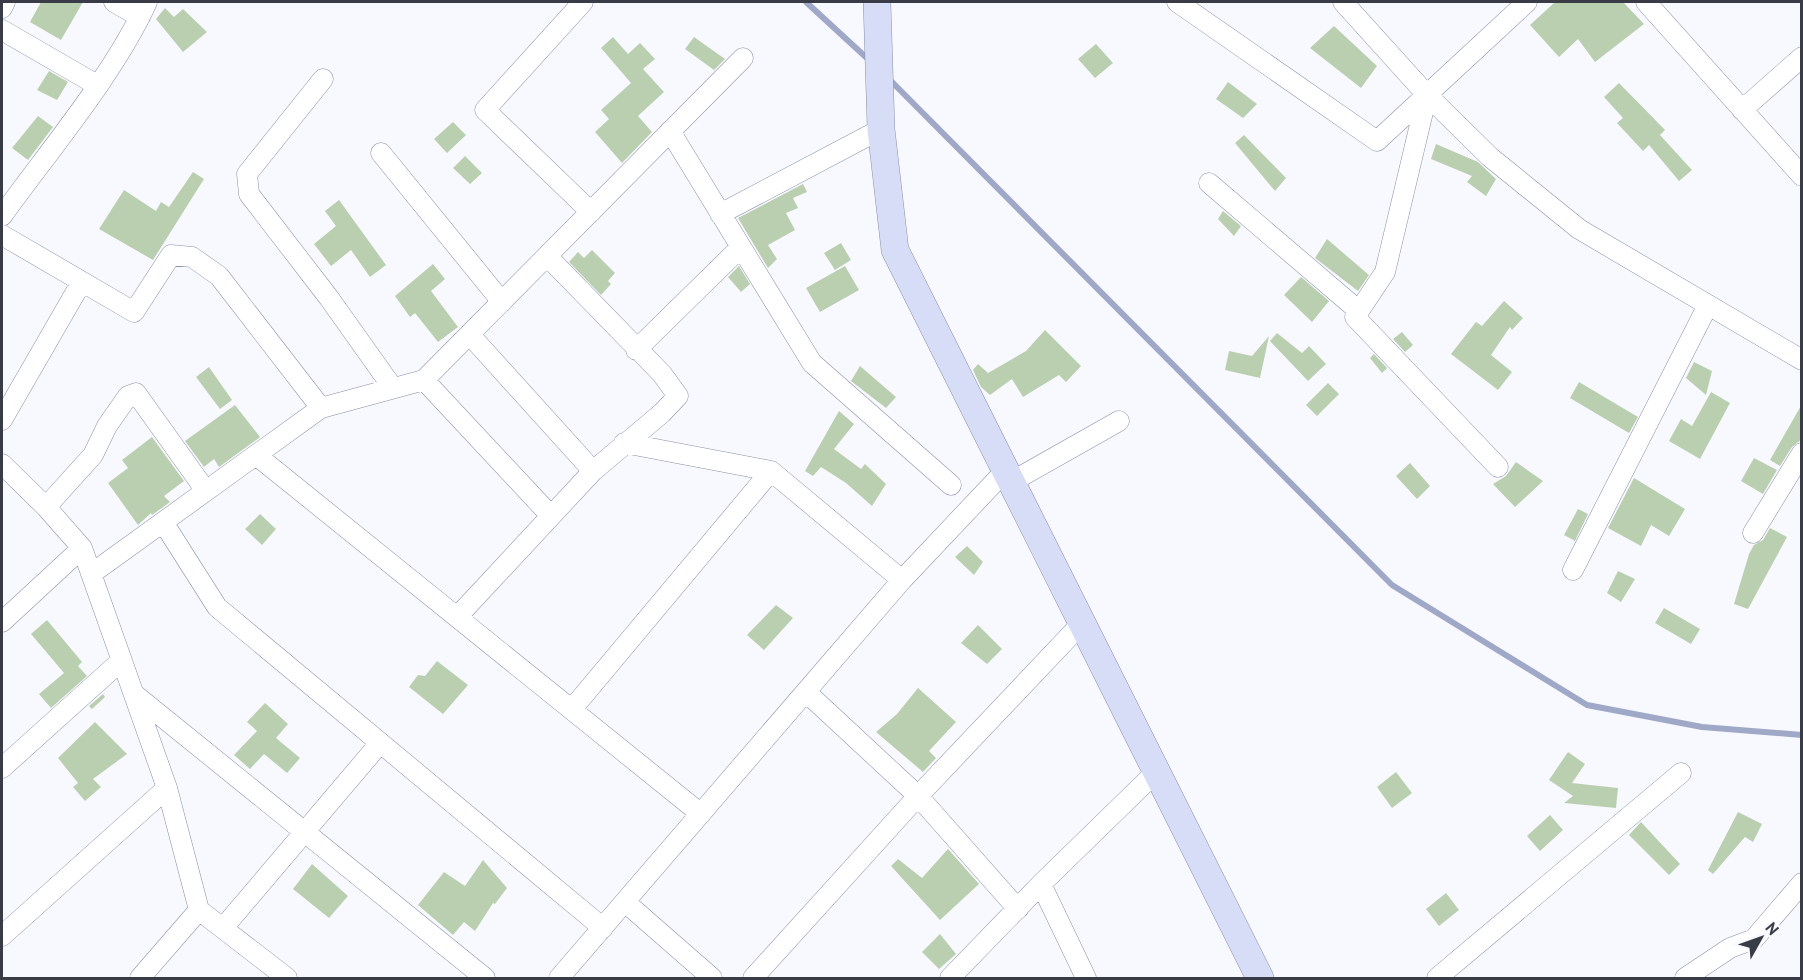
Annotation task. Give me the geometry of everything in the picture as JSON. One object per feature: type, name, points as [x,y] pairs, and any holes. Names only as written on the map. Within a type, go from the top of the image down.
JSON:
[{"type":"street","points":[[2,8],[5,2]]},
{"type":"street","points":[[2,216],[97,85],[144,9],[114,2]]},
{"type":"street","points":[[583,2],[485,110],[591,212]]},
{"type":"street","points":[[877,2],[881,129],[895,250],[1260,978]]},
{"type":"street","points":[[1177,2],[1377,141],[1527,2]]},
{"type":"street","points":[[1343,2],[1427,94],[1490,157],[1579,229],[1802,360]]},
{"type":"street","points":[[1646,2],[1802,176]]},
{"type":"street","points":[[2,30],[97,85]]},
{"type":"street","points":[[1742,110],[1802,57]]},
{"type":"street","points":[[91,574],[321,408],[424,380],[743,58]]},
{"type":"street","points":[[323,79],[247,174],[249,194],[329,298],[393,388]]},
{"type":"street","points":[[1427,94],[1385,272],[1355,317],[1498,467]]},
{"type":"street","points":[[720,214],[881,129]]},
{"type":"street","points":[[670,131],[812,363],[951,485]]},
{"type":"street","points":[[381,153],[502,302]]},
{"type":"street","points":[[1209,183],[1359,311]]},
{"type":"street","points":[[2,235],[134,312],[171,255],[192,256],[219,276],[321,408]]},
{"type":"street","points":[[636,350],[741,247]]},
{"type":"street","points":[[458,617],[592,471],[662,413],[678,396],[662,374],[636,350],[547,256]]},
{"type":"street","points":[[2,420],[81,283]]},
{"type":"street","points":[[1573,570],[1708,305]]},
{"type":"street","points":[[470,334],[592,471]]},
{"type":"street","points":[[424,380],[551,516]]},
{"type":"street","points":[[46,507],[93,455],[107,426],[128,396],[136,393],[206,491]]},
{"type":"street","points":[[559,978],[902,580],[1008,476],[1119,421]]},
{"type":"street","points":[[624,443],[771,471],[902,580]]},
{"type":"street","points":[[1753,533],[1802,453]]},
{"type":"street","points":[[256,455],[701,813]]},
{"type":"street","points":[[2,464],[46,507],[82,548],[167,788],[199,910],[286,978]]},
{"type":"street","points":[[572,709],[771,471]]},
{"type":"street","points":[[163,522],[217,608],[603,928]]},
{"type":"street","points":[[2,622],[82,548]]},
{"type":"street","points":[[753,978],[918,796],[1082,623]]},
{"type":"street","points":[[2,768],[122,660]]},
{"type":"street","points":[[806,692],[918,796],[1017,909]]},
{"type":"street","points":[[134,694],[485,978]]},
{"type":"street","points":[[223,928],[302,832],[380,743]]},
{"type":"street","points":[[950,978],[1041,884],[1156,772]]},
{"type":"street","points":[[1437,978],[1682,773]]},
{"type":"street","points":[[2,936],[167,788]]},
{"type":"street","points":[[1686,978],[1730,948],[1754,939],[1802,883]]},
{"type":"street","points":[[1041,884],[1086,978]]},
{"type":"street","points":[[625,902],[712,978]]},
{"type":"street","points":[[140,978],[199,910]]},
{"type":"building","points":[[41,2],[83,2],[61,40],[30,22]]},
{"type":"building","points":[[1555,2],[1623,2],[1644,24],[1595,62],[1578,39],[1559,57],[1530,25]]},
{"type":"building","points":[[165,8],[174,17],[183,9],[207,32],[183,52],[156,19]]},
{"type":"building","points":[[1334,26],[1377,66],[1361,88],[1310,48]]},
{"type":"building","points":[[613,37],[628,54],[640,43],[655,59],[643,69],[664,92],[638,116],[652,132],[622,163],[595,132],[609,119],[601,110],[631,83],[601,48]]},
{"type":"building","points":[[694,37],[725,59],[714,70],[685,49]]},
{"type":"building","points":[[1096,44],[1113,63],[1095,78],[1078,59]]},
{"type":"building","points":[[49,71],[68,82],[57,100],[37,90]]},
{"type":"building","points":[[1228,82],[1257,104],[1243,118],[1216,99]]},
{"type":"building","points":[[1619,83],[1665,130],[1660,135],[1692,170],[1679,181],[1649,145],[1643,151],[1617,123],[1623,118],[1604,97]]},
{"type":"building","points":[[38,116],[53,127],[28,160],[12,148]]},
{"type":"building","points":[[453,122],[466,135],[447,153],[434,139]]},
{"type":"building","points":[[1244,135],[1286,178],[1275,191],[1235,143]]},
{"type":"building","points":[[1436,144],[1478,162],[1496,179],[1486,196],[1467,182],[1472,176],[1431,159]]},
{"type":"building","points":[[465,156],[482,173],[470,184],[453,168]]},
{"type":"building","points":[[193,172],[204,179],[153,260],[99,229],[124,190],[156,211],[161,202],[169,207]]},
{"type":"building","points":[[803,184],[807,192],[793,198],[798,208],[786,213],[795,230],[768,245],[777,259],[768,268],[738,218]]},
{"type":"building","points":[[339,200],[386,265],[370,277],[351,250],[331,266],[314,244],[336,226],[325,211]]},
{"type":"building","points":[[1223,211],[1241,226],[1234,236],[1218,219]]},
{"type":"building","points":[[1327,239],[1369,275],[1358,291],[1315,258]]},
{"type":"building","points":[[841,243],[851,260],[835,270],[824,253]]},
{"type":"building","points":[[592,250],[615,273],[608,281],[611,284],[601,295],[569,262],[578,252],[584,258]]},
{"type":"building","points":[[433,264],[445,279],[431,291],[458,327],[438,342],[415,313],[410,317],[395,296]]},
{"type":"building","points":[[739,266],[750,284],[741,292],[728,277]]},
{"type":"building","points":[[845,266],[859,290],[820,312],[806,288]]},
{"type":"building","points":[[1301,277],[1329,301],[1312,322],[1284,295]]},
{"type":"building","points":[[1504,301],[1523,318],[1512,330],[1510,327],[1491,355],[1512,372],[1498,390],[1451,354],[1476,322],[1482,326]]},
{"type":"building","points":[[1045,330],[1081,366],[1066,382],[1059,375],[1023,397],[1012,379],[990,395],[981,387],[973,370],[978,364],[988,373],[1026,351]]},
{"type":"building","points":[[1402,332],[1413,345],[1405,352],[1393,339]]},
{"type":"building","points":[[1277,333],[1302,353],[1309,346],[1326,364],[1308,381],[1270,341]]},
{"type":"building","points":[[1269,336],[1260,378],[1225,370],[1229,351],[1252,356]]},
{"type":"building","points":[[1374,354],[1387,368],[1382,373],[1370,358]]},
{"type":"building","points":[[1694,362],[1712,371],[1706,395],[1686,378]]},
{"type":"building","points":[[860,366],[896,397],[886,408],[851,381]]},
{"type":"building","points":[[209,367],[232,400],[220,409],[196,377]]},
{"type":"building","points":[[1579,382],[1638,417],[1629,433],[1570,398]]},
{"type":"building","points":[[1328,383],[1339,394],[1317,416],[1306,405]]},
{"type":"building","points":[[1711,392],[1730,403],[1700,459],[1669,441],[1681,419],[1692,426]]},
{"type":"building","points":[[1802,404],[1802,439],[1792,447],[1780,466],[1770,460]]},
{"type":"building","points":[[235,405],[260,437],[219,467],[214,459],[204,467],[185,441]]},
{"type":"building","points":[[839,411],[854,424],[834,449],[861,469],[865,464],[886,484],[872,506],[846,483],[821,467],[813,476],[805,471]]},
{"type":"building","points":[[152,437],[184,481],[164,496],[170,502],[152,515],[151,513],[138,525],[108,483],[128,468],[122,460]]},
{"type":"building","points":[[1754,458],[1777,470],[1763,494],[1741,481]]},
{"type":"building","points":[[1516,462],[1543,481],[1515,507],[1493,484],[1506,476]]},
{"type":"building","points":[[1410,463],[1430,486],[1417,499],[1396,476]]},
{"type":"building","points":[[1634,478],[1685,509],[1669,536],[1651,525],[1641,546],[1608,528]]},
{"type":"building","points":[[1578,509],[1588,514],[1575,541],[1564,535]]},
{"type":"building","points":[[260,514],[276,529],[262,545],[245,529]]},
{"type":"building","points":[[1770,528],[1787,537],[1748,609],[1734,604],[1749,554],[1754,545],[1763,540]]},
{"type":"building","points":[[967,546],[983,562],[974,575],[955,557]]},
{"type":"building","points":[[1618,571],[1635,579],[1621,602],[1607,593]]},
{"type":"building","points":[[776,605],[793,618],[764,650],[747,635]]},
{"type":"building","points":[[1664,608],[1700,629],[1691,644],[1655,623]]},
{"type":"building","points":[[47,620],[82,662],[78,666],[87,676],[51,708],[39,694],[64,673],[31,634]]},
{"type":"building","points":[[978,625],[1002,649],[987,664],[961,643]]},
{"type":"building","points":[[437,661],[468,685],[443,714],[409,687],[418,675],[425,676]]},
{"type":"building","points":[[918,688],[956,722],[929,751],[936,758],[923,772],[876,732],[897,714]]},
{"type":"building","points":[[103,694],[105,697],[92,709],[89,706]]},
{"type":"building","points":[[265,703],[288,724],[276,738],[300,758],[287,773],[264,754],[250,769],[234,755],[257,731],[247,722]]},
{"type":"building","points":[[95,722],[127,754],[93,779],[101,787],[85,801],[73,787],[78,783],[58,758]]},
{"type":"building","points":[[1568,752],[1585,764],[1572,783],[1618,788],[1616,808],[1564,803],[1573,796],[1549,780]]},
{"type":"building","points":[[1396,772],[1412,793],[1392,808],[1377,787]]},
{"type":"building","points":[[1738,812],[1762,824],[1753,842],[1745,837],[1713,874],[1708,870]]},
{"type":"building","points":[[1550,815],[1563,830],[1540,851],[1527,836]]},
{"type":"building","points":[[1641,822],[1680,864],[1669,875],[1629,835]]},
{"type":"building","points":[[948,849],[979,884],[940,920],[891,866],[898,859],[922,878]]},
{"type":"building","points":[[483,860],[507,888],[495,904],[493,903],[475,931],[464,922],[453,935],[418,905],[444,872],[465,886]]},
{"type":"building","points":[[312,864],[348,896],[329,918],[293,889]]},
{"type":"building","points":[[1446,893],[1459,910],[1439,926],[1426,909]]},
{"type":"building","points":[[940,934],[956,954],[939,969],[922,952]]},
{"type":"waterway","points":[[806,2],[869,60]]},
{"type":"waterway","points":[[888,78],[1392,585],[1587,705],[1702,727],[1802,735]]}]
